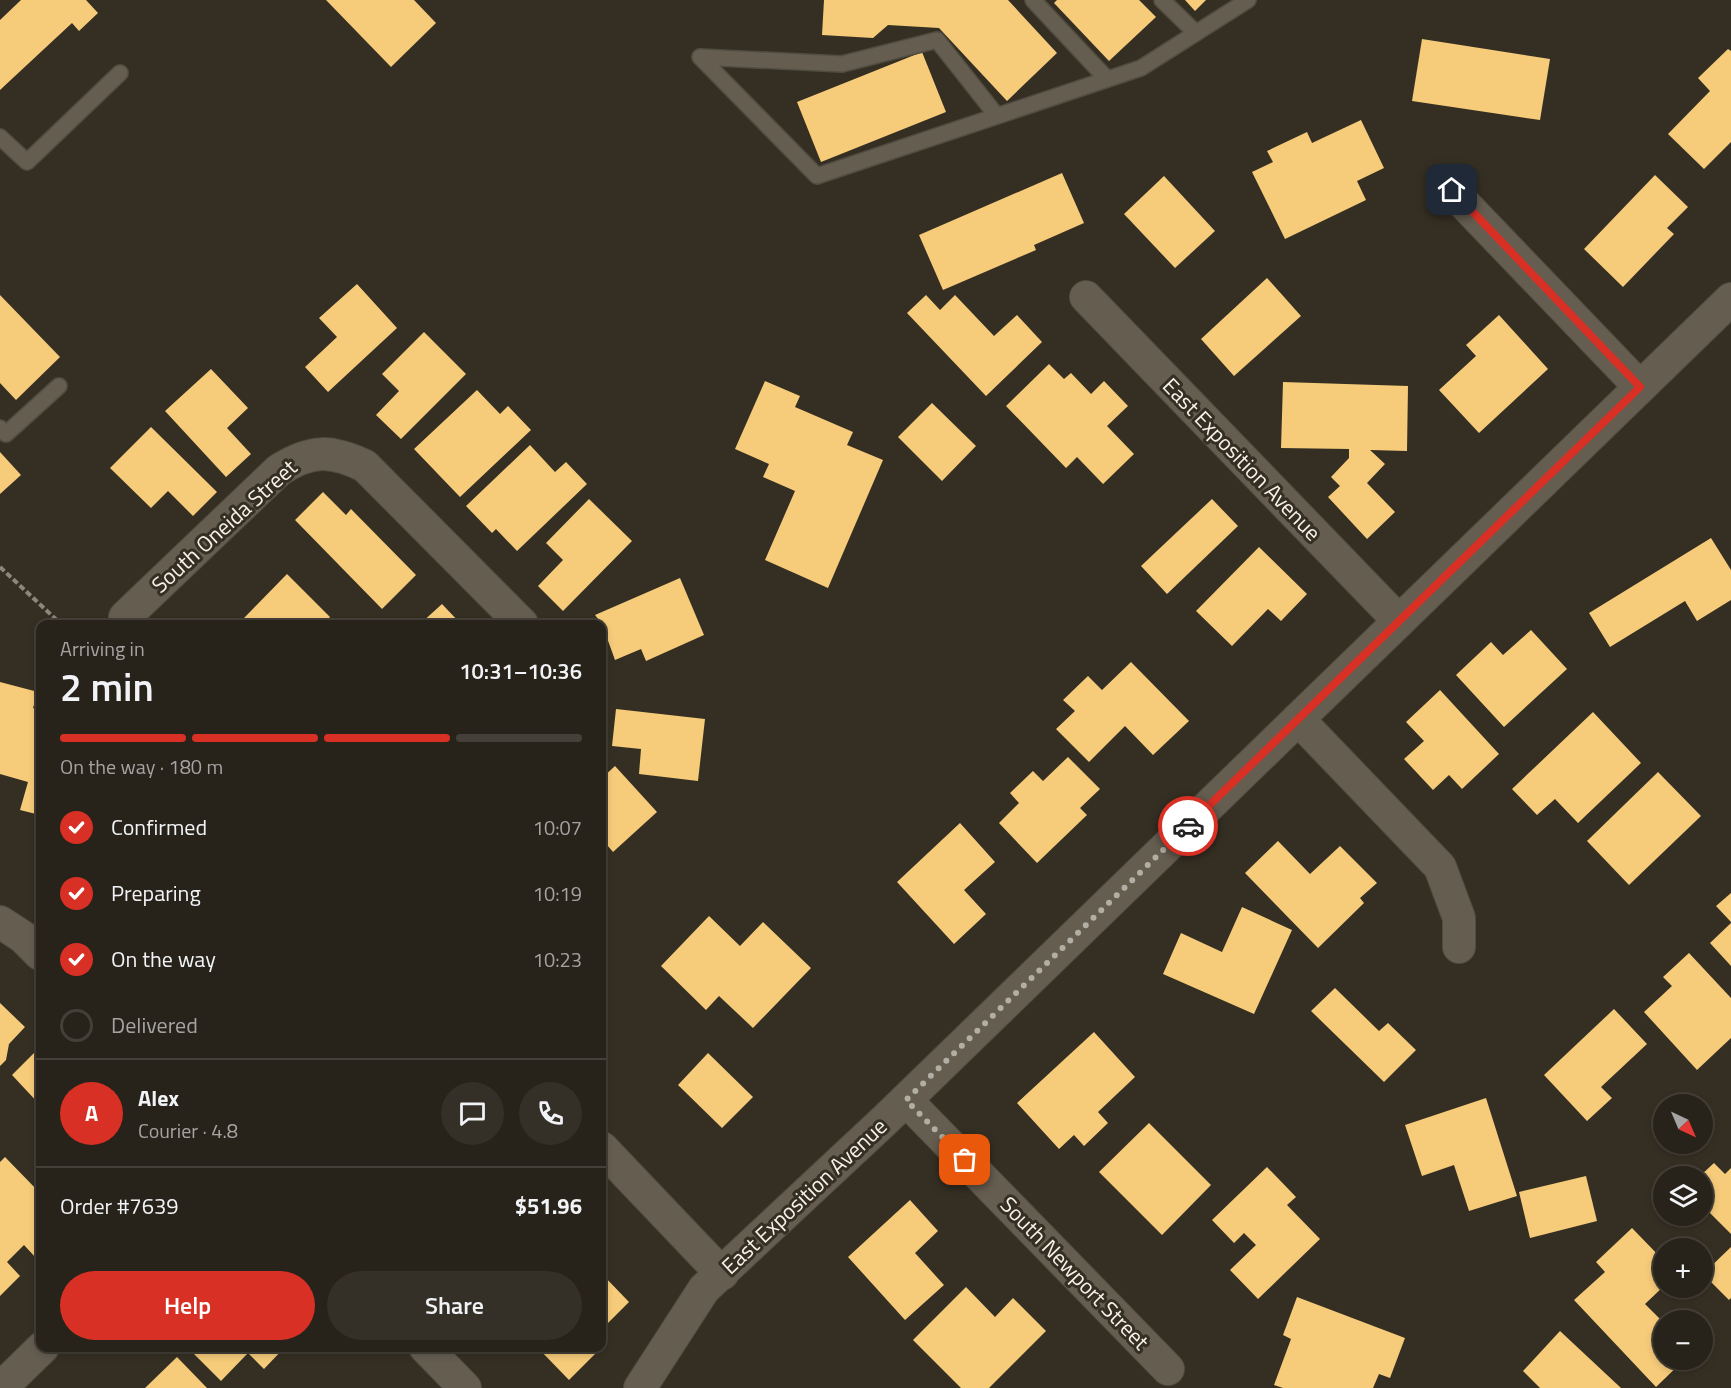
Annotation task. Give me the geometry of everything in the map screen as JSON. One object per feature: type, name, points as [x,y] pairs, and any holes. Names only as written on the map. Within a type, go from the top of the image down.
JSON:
[{"type":"street","points":[[1452,190],[1640,387]]},
{"type":"street","name":"East Exposition Avenue","points":[[1086,297],[1399,621]]},
{"type":"street","name":"East Exposition Avenue","points":[[640,1388],[704,1290],[906,1100],[1731,299]]},
{"type":"street","name":"South Oneida Street","points":[[126,620],[125,617],[279,470],[299,457],[324,453],[343,456],[365,466],[518,620]]},
{"type":"street","points":[[1298,719],[1440,867],[1459,918],[1459,947]]},
{"type":"street","points":[[0,922],[23,937],[36,950]]},
{"type":"street","name":"South Newport Street","points":[[906,1100],[1168,1369]]},
{"type":"street","points":[[606,1152],[722,1274]]},
{"type":"street","points":[[1,1388],[38,1352]]},
{"type":"street","points":[[430,1352],[465,1388]]},
{"type":"lane","points":[[1033,0],[1107,79]]},
{"type":"lane","points":[[1162,0],[1196,33]]},
{"type":"lane","points":[[997,116],[937,40],[842,64],[699,57],[817,176],[997,116],[1107,79],[1141,68],[1248,0]]},
{"type":"lane","points":[[0,137],[27,162],[120,73]]},
{"type":"lane","points":[[0,428],[6,434],[59,386]]},
{"type":"path","points":[[0,567],[57,620]]},
{"type":"building","points":[[21,0],[86,0],[98,13],[79,31],[72,23],[0,90],[0,20]]},
{"type":"building","points":[[326,0],[414,0],[436,23],[391,67]]},
{"type":"building","points":[[824,0],[1008,0],[1057,53],[1007,101],[939,28],[888,25],[873,38],[822,35]]},
{"type":"building","points":[[1057,0],[1139,0],[1156,17],[1109,61],[1054,3]]},
{"type":"building","points":[[1185,0],[1206,0],[1195,11]]},
{"type":"building","points":[[1422,39],[1550,59],[1540,120],[1412,101]]},
{"type":"building","points":[[1728,49],[1731,51],[1731,142],[1704,169],[1668,134],[1710,91],[1698,78]]},
{"type":"building","points":[[922,52],[946,112],[821,162],[797,102]]},
{"type":"building","points":[[1361,120],[1384,168],[1357,181],[1366,200],[1285,239],[1252,172],[1273,162],[1267,151],[1307,132],[1312,143]]},
{"type":"building","points":[[1062,173],[1084,223],[1034,245],[1036,250],[943,290],[919,235]]},
{"type":"building","points":[[1655,175],[1688,207],[1667,228],[1674,234],[1623,287],[1584,249]]},
{"type":"building","points":[[1164,176],[1215,231],[1175,268],[1124,214]]},
{"type":"building","points":[[1267,278],[1301,316],[1234,376],[1201,339]]},
{"type":"building","points":[[357,284],[397,328],[328,392],[305,367],[337,337],[319,318]]},
{"type":"building","points":[[0,295],[60,357],[16,400],[0,383]]},
{"type":"building","points":[[926,295],[940,310],[955,295],[994,336],[1017,315],[1042,342],[986,396],[907,313]]},
{"type":"building","points":[[1499,315],[1548,369],[1479,433],[1439,390],[1476,356],[1466,345]]},
{"type":"building","points":[[424,332],[466,374],[401,439],[376,415],[399,391],[382,374]]},
{"type":"building","points":[[1049,364],[1064,379],[1071,373],[1091,394],[1104,381],[1128,406],[1107,426],[1134,454],[1103,484],[1077,457],[1066,468],[1006,406]]},
{"type":"building","points":[[211,369],[248,408],[227,428],[251,454],[226,477],[165,411]]},
{"type":"building","points":[[765,381],[800,396],[795,407],[853,432],[847,445],[883,460],[828,588],[765,560],[795,491],[763,477],[769,464],[735,449]]},
{"type":"building","points":[[1283,382],[1408,386],[1407,451],[1370,450],[1385,464],[1367,483],[1395,512],[1367,539],[1328,497],[1340,486],[1331,477],[1349,458],[1349,449],[1281,448]]},
{"type":"building","points":[[477,390],[500,414],[508,406],[531,430],[460,497],[414,449]]},
{"type":"building","points":[[932,403],[976,446],[942,481],[898,437]]},
{"type":"building","points":[[151,427],[217,492],[193,516],[168,491],[151,508],[110,468]]},
{"type":"building","points":[[530,445],[555,472],[566,462],[587,484],[517,551],[496,529],[492,533],[466,506]]},
{"type":"building","points":[[0,452],[21,475],[0,494]]},
{"type":"building","points":[[323,492],[346,515],[351,509],[416,575],[382,609],[295,520]]},
{"type":"building","points":[[589,499],[632,541],[563,611],[538,586],[563,560],[546,543]]},
{"type":"building","points":[[1212,499],[1238,526],[1167,594],[1141,566]]},
{"type":"building","points":[[1711,538],[1731,570],[1731,600],[1697,621],[1685,601],[1610,647],[1589,613]]},
{"type":"building","points":[[1259,547],[1307,594],[1281,621],[1268,609],[1232,646],[1196,611]]},
{"type":"building","points":[[287,574],[330,617],[327,620],[246,620],[244,618]]},
{"type":"building","points":[[680,578],[704,635],[646,661],[641,649],[615,660],[606,635],[606,620],[599,620],[595,615]]},
{"type":"building","points":[[442,604],[457,620],[424,620]]},
{"type":"building","points":[[1531,630],[1567,669],[1504,727],[1456,675],[1491,642],[1503,655]]},
{"type":"building","points":[[1131,662],[1189,721],[1153,755],[1125,726],[1089,762],[1056,729],[1075,711],[1063,700],[1088,676],[1102,690]]},
{"type":"building","points":[[0,682],[36,691],[33,708],[36,709],[36,814],[20,810],[28,782],[0,774]]},
{"type":"building","points":[[1440,690],[1499,754],[1462,789],[1449,775],[1433,790],[1404,759],[1424,741],[1406,722]]},
{"type":"building","points":[[616,709],[705,719],[698,781],[639,774],[641,749],[612,746]]},
{"type":"building","points":[[1593,712],[1641,763],[1578,823],[1555,799],[1537,815],[1512,789]]},
{"type":"building","points":[[1068,757],[1100,789],[1080,808],[1087,815],[1037,863],[999,823],[1019,803],[1010,793],[1033,771],[1043,781]]},
{"type":"building","points":[[615,766],[657,812],[613,852],[606,844],[606,774]]},
{"type":"building","points":[[1658,772],[1701,816],[1629,885],[1587,841]]},
{"type":"building","points":[[960,823],[995,862],[964,890],[986,914],[954,944],[897,882]]},
{"type":"building","points":[[1278,841],[1310,874],[1340,846],[1377,883],[1360,898],[1364,903],[1318,948],[1245,873]]},
{"type":"building","points":[[1731,893],[1731,922],[1716,906]]},
{"type":"building","points":[[1242,907],[1292,930],[1254,1014],[1163,974],[1181,933],[1222,952]]},
{"type":"building","points":[[709,916],[740,946],[763,922],[811,968],[753,1028],[719,996],[706,1010],[661,966]]},
{"type":"building","points":[[1731,923],[1731,966],[1710,943]]},
{"type":"building","points":[[1689,953],[1731,998],[1731,1038],[1697,1070],[1644,1012],[1672,986],[1663,977]]},
{"type":"building","points":[[1335,988],[1379,1031],[1388,1023],[1416,1050],[1384,1082],[1311,1011]]},
{"type":"building","points":[[0,1003],[25,1027],[9,1044],[6,1060],[0,1066]]},
{"type":"building","points":[[1614,1009],[1647,1044],[1601,1087],[1612,1098],[1587,1121],[1544,1075]]},
{"type":"building","points":[[1094,1032],[1135,1077],[1098,1112],[1108,1123],[1084,1146],[1074,1135],[1059,1149],[1017,1103]]},
{"type":"building","points":[[36,1051],[36,1101],[12,1075]]},
{"type":"building","points":[[708,1053],[753,1097],[722,1128],[678,1085]]},
{"type":"building","points":[[1486,1098],[1517,1196],[1469,1211],[1454,1165],[1422,1176],[1405,1125]]},
{"type":"building","points":[[1149,1123],[1211,1185],[1162,1235],[1099,1172]]},
{"type":"building","points":[[5,1157],[36,1189],[36,1258],[24,1245],[7,1262],[20,1276],[0,1296],[0,1162]]},
{"type":"building","points":[[1714,1163],[1725,1174],[1731,1168],[1731,1234],[1713,1216],[1713,1166],[1711,1166]]},
{"type":"building","points":[[1267,1167],[1296,1197],[1287,1205],[1320,1239],[1258,1299],[1230,1270],[1256,1245],[1244,1233],[1234,1243],[1212,1220]]},
{"type":"building","points":[[1586,1176],[1597,1221],[1530,1238],[1519,1192]]},
{"type":"building","points":[[910,1200],[938,1231],[915,1253],[944,1285],[905,1320],[848,1257]]},
{"type":"building","points":[[1632,1228],[1653,1250],[1653,1296],[1645,1304],[1653,1312],[1653,1370],[1674,1370],[1656,1387],[1574,1300],[1605,1272],[1596,1262]]},
{"type":"building","points":[[1731,1247],[1731,1298],[1729,1300],[1713,1284],[1713,1264]]},
{"type":"building","points":[[606,1278],[629,1302],[606,1325]]},
{"type":"building","points":[[966,1287],[995,1317],[1013,1298],[1046,1331],[989,1388],[961,1388],[913,1340]]},
{"type":"building","points":[[1297,1297],[1405,1338],[1390,1378],[1379,1374],[1373,1388],[1283,1388],[1274,1385],[1291,1339],[1283,1335]]},
{"type":"building","points":[[1560,1331],[1621,1388],[1540,1388],[1523,1371]]},
{"type":"building","points":[[192,1352],[280,1352],[264,1369],[248,1353],[221,1381]]},
{"type":"building","points":[[542,1352],[597,1352],[569,1380]]},
{"type":"building","points":[[177,1357],[207,1388],[145,1388]]},
{"type":"way so far","points":[[965,1160],[906,1100],[1188,826]]},
{"type":"route","points":[[1188,826],[1640,387],[1452,190]]}]
